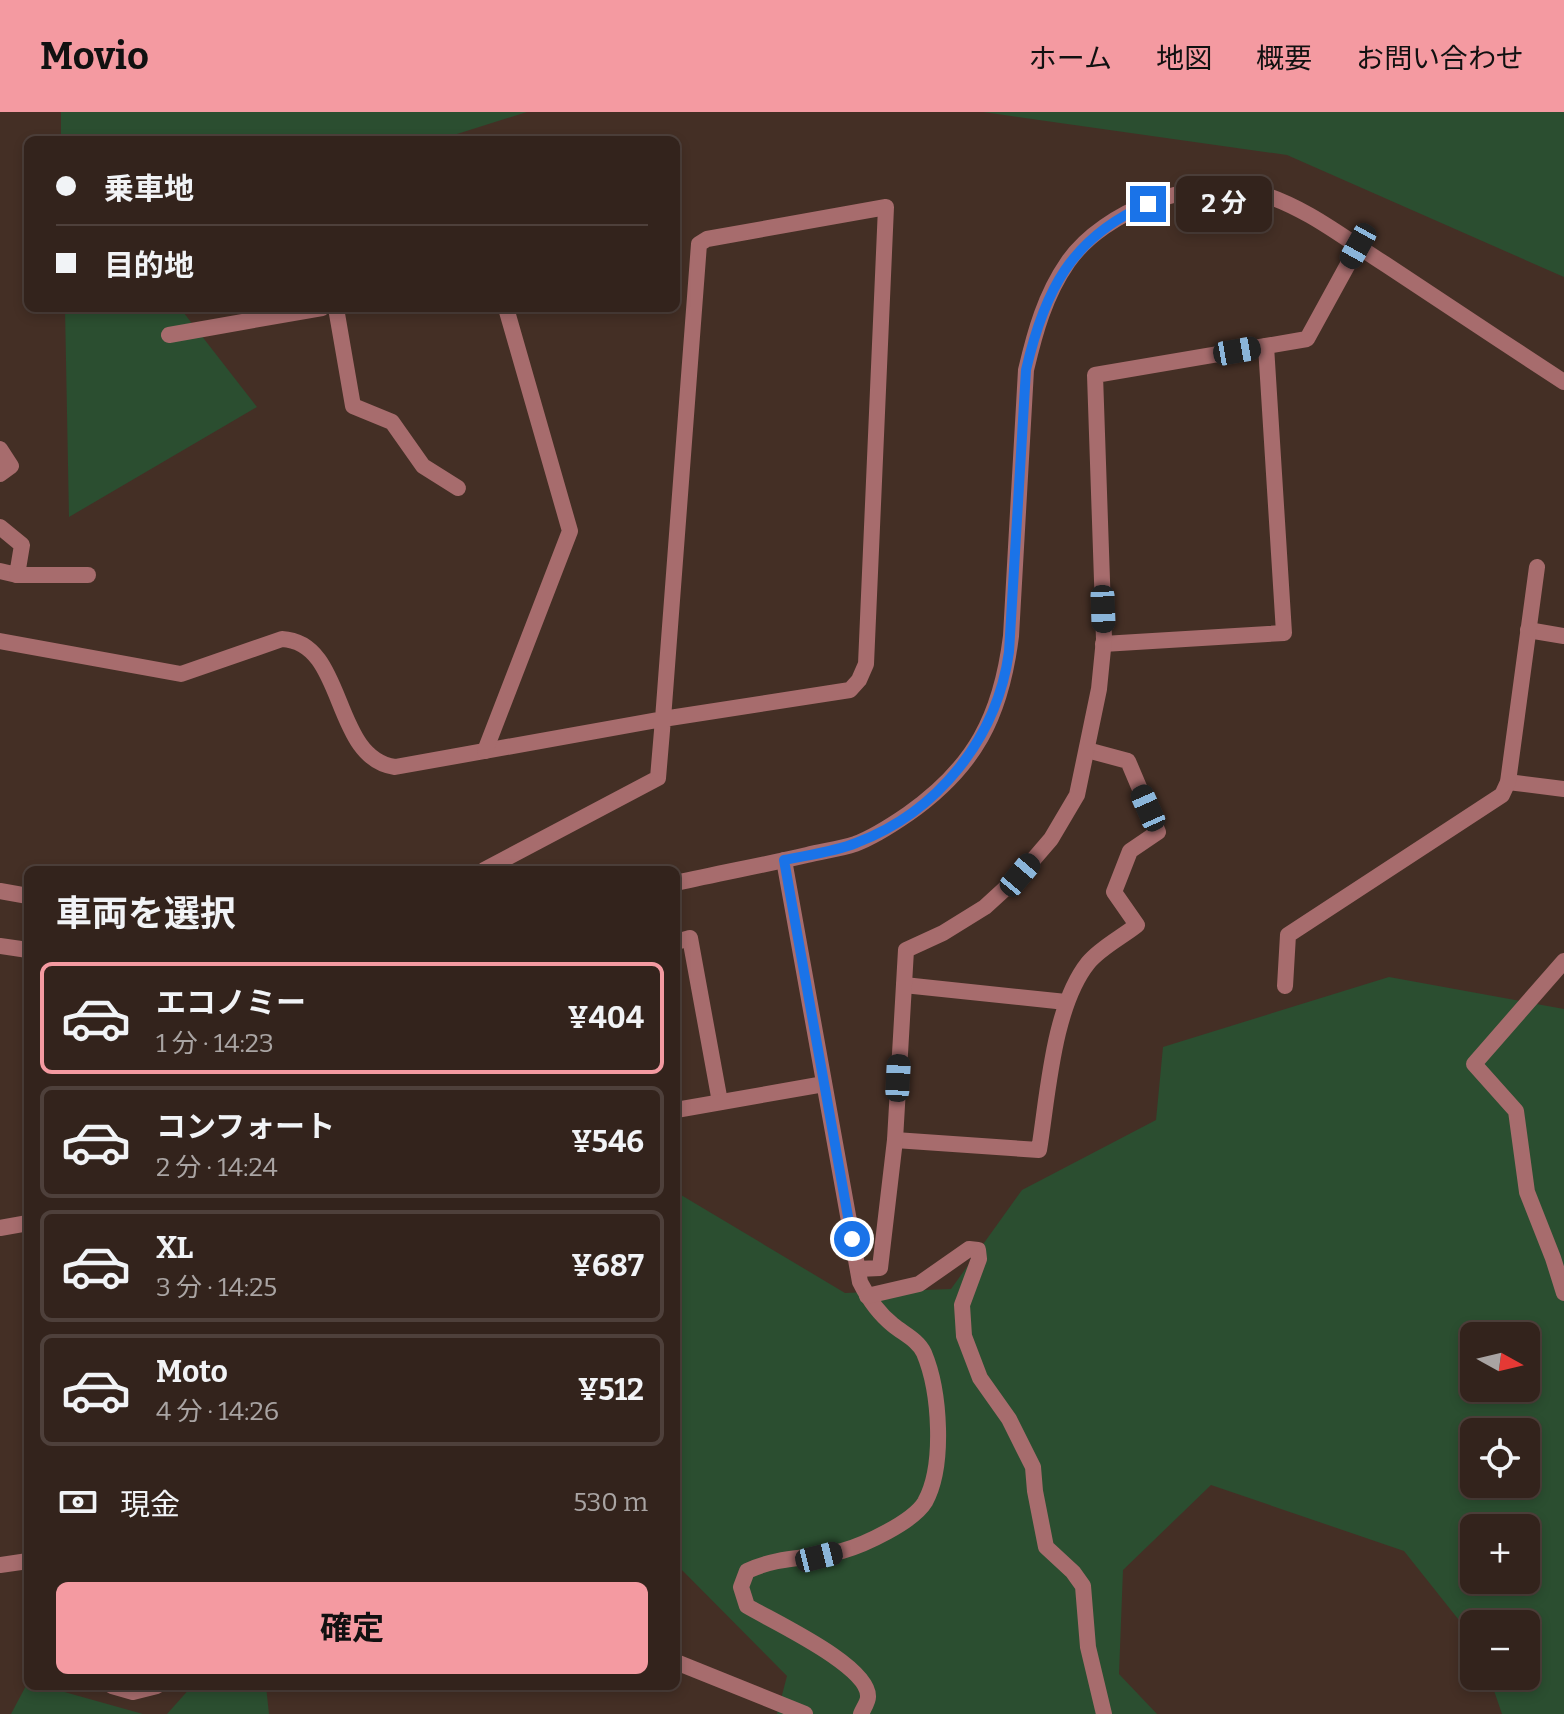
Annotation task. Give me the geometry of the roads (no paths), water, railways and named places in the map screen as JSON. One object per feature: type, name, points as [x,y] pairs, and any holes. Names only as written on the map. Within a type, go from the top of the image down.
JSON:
[{"type":"street","points":[[680,882],[854,844],[889,827],[948,783],[967,759],[985,730],[1007,668],[1026,370],[1035,330],[1047,299],[1069,261],[1094,235],[1128,212],[1167,195],[1212,189],[1256,192],[1310,213],[1564,382]]},
{"type":"street","points":[[0,641],[181,674],[282,639],[295,640],[307,647],[321,663],[368,756],[382,765],[395,767],[663,719],[850,690],[859,680],[866,664],[886,207],[707,239],[699,244],[663,719],[658,778],[492,866]]},
{"type":"street","points":[[858,1269],[880,1268],[895,1140],[906,950],[943,933],[985,907],[1020,875],[1051,839],[1077,795],[1099,689],[1103,644],[1095,375],[1307,339],[1358,246]]},
{"type":"street","points":[[169,335],[299,312]]},
{"type":"street","points":[[337,312],[353,406],[392,422],[423,466],[458,488]]},
{"type":"street","points":[[485,751],[570,531],[507,312]]},
{"type":"street","points":[[1103,644],[1284,633],[1266,346]]},
{"type":"street","points":[[0,449],[11,466],[0,474]]},
{"type":"street","points":[[0,527],[22,545],[17,575]]},
{"type":"street","points":[[1285,986],[1288,935],[1502,795],[1508,782],[1537,567]]},
{"type":"street","points":[[0,571],[17,575],[88,575]]},
{"type":"street","points":[[1528,630],[1564,636]]},
{"type":"street","points":[[895,1140],[1039,1150],[1066,1002],[1089,962],[1137,925],[1114,892],[1130,851],[1158,832],[1128,761],[1087,750]]},
{"type":"street","points":[[1508,782],[1564,789]]},
{"type":"street","points":[[784,860],[858,1269],[871,1304],[892,1325],[918,1343],[924,1354],[938,1417],[938,1453],[933,1481],[923,1505],[903,1523],[846,1550],[819,1557],[791,1557],[757,1566],[747,1571],[741,1587],[747,1606],[846,1664],[864,1681],[868,1697],[861,1714]]},
{"type":"street","points":[[0,891],[24,895]]},
{"type":"street","points":[[680,941],[690,938],[720,1102]]},
{"type":"street","points":[[0,946],[24,949]]},
{"type":"street","points":[[1564,961],[1474,1064],[1516,1111],[1527,1192],[1564,1293]]},
{"type":"street","points":[[904,985],[1066,1002]]},
{"type":"street","points":[[680,1109],[824,1084]]},
{"type":"street","points":[[0,1228],[24,1224]]},
{"type":"street","points":[[867,1296],[919,1284],[969,1249],[978,1250],[979,1259],[962,1305],[964,1336],[980,1378],[1009,1419],[1033,1467],[1046,1547],[1083,1586],[1088,1647],[1104,1714]]},
{"type":"street","points":[[0,1565],[24,1562]]},
{"type":"street","points":[[680,1664],[805,1714]]}]
